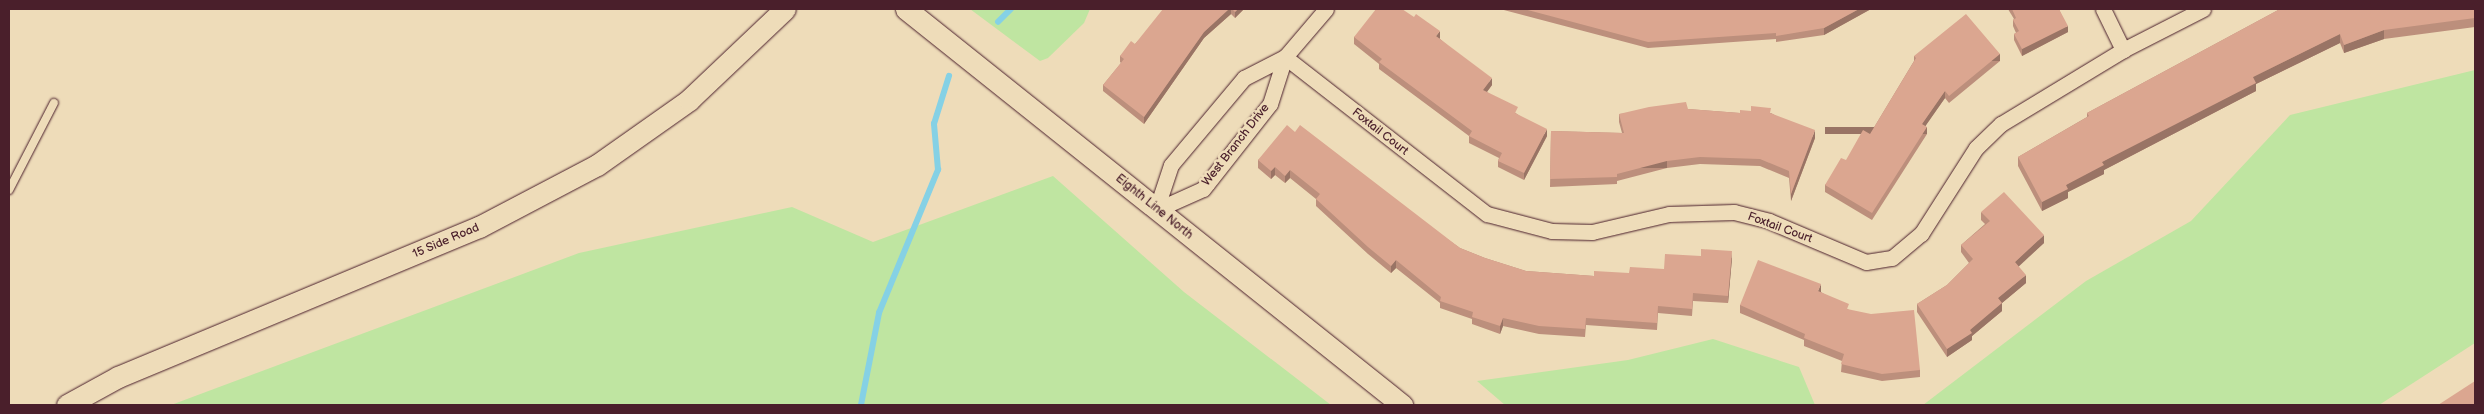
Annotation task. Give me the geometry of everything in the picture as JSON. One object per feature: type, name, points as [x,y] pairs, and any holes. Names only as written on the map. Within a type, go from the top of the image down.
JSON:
[{"type":"street","name":"15 Side Road","points":[[67,405],[118,377],[479,227],[597,165],[689,100],[785,9]]},
{"type":"street","name":"Eighth Line North","points":[[906,9],[1402,405]]},
{"type":"street","name":"West Branch Drive","points":[[1156,210],[1203,189],[1270,104],[1285,58],[1326,9]]},
{"type":"street","points":[[2103,9],[2123,50]]},
{"type":"street","name":"Foxtail Court","points":[[1285,58],[1487,214],[1552,231],[1592,232],[1669,214],[1734,212],[1769,221],[1866,262],[1892,258],[1921,234],[1976,148],[2001,124],[2123,50],[2203,9]]},
{"type":"street","name":"West Branch Drive","points":[[1156,210],[1171,165],[1244,78],[1285,58]]},
{"type":"lane","points":[[9,190],[54,103]]},
{"type":"green space","points":[[970,9],[1090,9],[1084,23],[1048,58],[1040,61]]},
{"type":"green space","points":[[2475,70],[2475,343],[2379,405],[1923,405],[2086,281],[2191,221],[2290,115]]},
{"type":"green space","points":[[1053,176],[1184,292],[1331,405],[171,405],[579,253],[792,207],[873,242]]},
{"type":"green space","points":[[1713,339],[1799,367],[1815,405],[1505,405],[1477,381],[1628,360]]},
{"type":"building","points":[[1163,9],[1229,9],[1204,32],[1144,117],[1103,85],[1124,59],[1120,56],[1131,41],[1135,44]]},
{"type":"building","points":[[1376,9],[1402,9],[1414,17],[1416,14],[1440,31],[1436,36],[1492,78],[1483,90],[1518,107],[1515,113],[1547,129],[1524,173],[1498,161],[1502,153],[1469,136],[1472,131],[1379,62],[1382,59],[1354,37]]},
{"type":"building","points":[[1524,9],[1859,9],[1824,28],[1776,36],[1776,33],[1648,42]]},
{"type":"building","points":[[2012,9],[2059,9],[2068,26],[2022,49],[2014,34],[2019,31],[2013,20],[2016,18]]},
{"type":"building","points":[[2280,9],[2475,9],[2475,18],[2384,30],[2344,45],[2340,34],[2253,77],[2256,83],[2102,162],[2104,165],[2066,185],[2068,189],[2042,202],[2018,157],[2089,116],[2087,113]]},
{"type":"building","points":[[1966,14],[2000,54],[1949,96],[1945,91],[1922,124],[1927,127],[1872,213],[1825,185],[1841,158],[1846,160],[1863,130],[1870,134],[1916,58],[1914,56]]},
{"type":"building","points":[[1686,102],[1688,109],[1740,113],[1740,110],[1751,111],[1751,106],[1771,108],[1770,113],[1815,130],[1791,194],[1789,171],[1760,159],[1700,157],[1667,161],[1617,174],[1617,177],[1550,179],[1551,131],[1624,133],[1619,114],[1649,107]]},
{"type":"building","points":[[1287,125],[1295,132],[1300,125],[1460,248],[1485,258],[1526,271],[1594,276],[1594,271],[1629,273],[1630,267],[1664,269],[1665,254],[1701,256],[1701,249],[1732,251],[1728,296],[1693,293],[1692,309],[1658,306],[1657,323],[1586,318],[1585,329],[1539,326],[1503,318],[1500,326],[1472,317],[1473,312],[1440,301],[1441,297],[1396,260],[1391,266],[1316,199],[1320,194],[1290,170],[1285,176],[1275,167],[1271,171],[1258,160]]},
{"type":"building","points":[[2004,192],[2044,235],[2015,262],[2026,275],[1998,298],[2002,303],[1970,330],[1972,333],[1947,349],[1917,304],[1947,285],[1973,259],[1961,245],[1990,221],[1981,212]]},
{"type":"building","points":[[1758,260],[1821,284],[1818,291],[1849,304],[1847,309],[1871,314],[1914,310],[1920,370],[1882,374],[1841,364],[1844,354],[1804,338],[1805,334],[1740,305]]},
{"type":"building","points":[[2475,381],[2475,405],[2438,405]]},
{"type":"waterway","points":[[998,22],[1011,9]]},
{"type":"waterway","points":[[861,405],[879,313],[938,170],[934,124],[949,76]]}]
